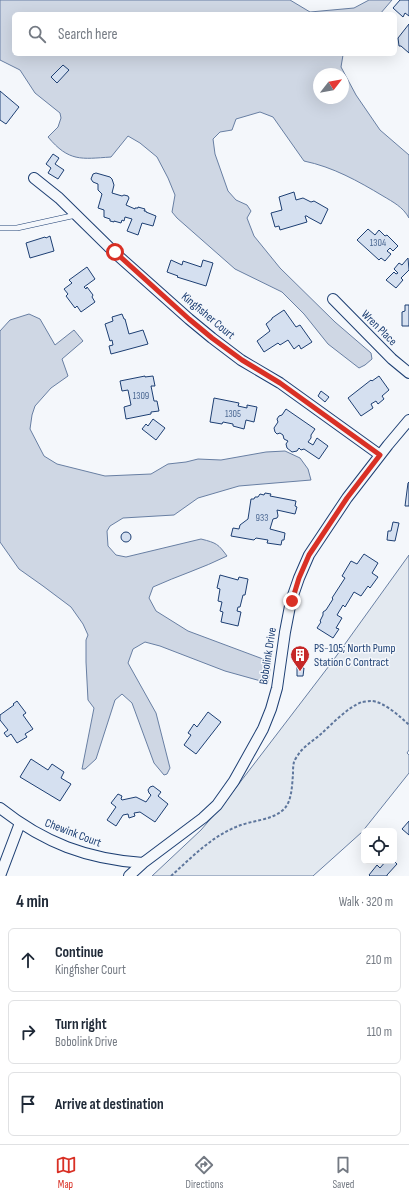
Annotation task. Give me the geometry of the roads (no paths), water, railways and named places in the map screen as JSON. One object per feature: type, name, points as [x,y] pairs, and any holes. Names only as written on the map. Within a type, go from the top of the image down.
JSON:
[{"type":"street","name":"Kingfisher Court","points":[[34,178],[189,319],[212,338],[242,360],[287,387],[380,455]]},
{"type":"street","name":"Wren Place","points":[[333,300],[392,359],[409,373]]},
{"type":"street","name":"Bobolink Drive","points":[[129,876],[143,863],[203,818],[217,805],[234,781],[263,729],[272,709],[277,688],[285,632],[292,601],[299,578],[309,555],[338,511],[380,455],[409,420]]},
{"type":"street","name":"Chewink Court","points":[[0,808],[35,833],[76,851],[99,857],[143,863]]},
{"type":"street","points":[[0,876],[20,823]]},
{"type":"lane","points":[[0,228],[17,228],[76,215]]},
{"type":"place","name":"PS-105; North Pump Station C Contract","points":[[300,672]]}]
